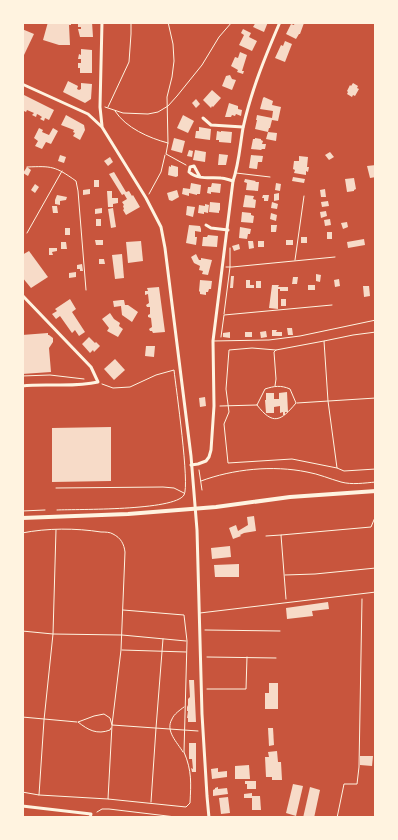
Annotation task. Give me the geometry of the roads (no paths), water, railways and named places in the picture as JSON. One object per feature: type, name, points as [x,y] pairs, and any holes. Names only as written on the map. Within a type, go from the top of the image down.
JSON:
[{"type":"street","points":[[102,22],[100,107],[102,127]]},
{"type":"street","points":[[191,465],[202,463],[209,457],[211,450],[214,406],[213,341],[233,181],[254,84],[280,22]]},
{"type":"street","points":[[22,84],[88,114],[102,127],[146,198],[160,227],[165,248],[196,508],[202,689],[209,818]]},
{"type":"street","points":[[203,118],[211,125],[244,127]]},
{"type":"street","points":[[200,177],[194,166],[190,167],[188,170],[190,174],[200,177],[208,179],[221,178],[233,181]]},
{"type":"street","points":[[206,226],[228,230]]},
{"type":"street","points":[[22,295],[91,367],[98,382],[79,385],[48,384],[22,386]]},
{"type":"street","points":[[22,518],[128,514],[299,496],[376,491]]},
{"type":"street","points":[[22,806],[91,816]]},
{"type":"lane","points":[[236,173],[270,178]]},
{"type":"lane","points":[[213,341],[269,340],[300,336],[376,320]]},
{"type":"lane","points":[[200,613],[376,592]]}]
